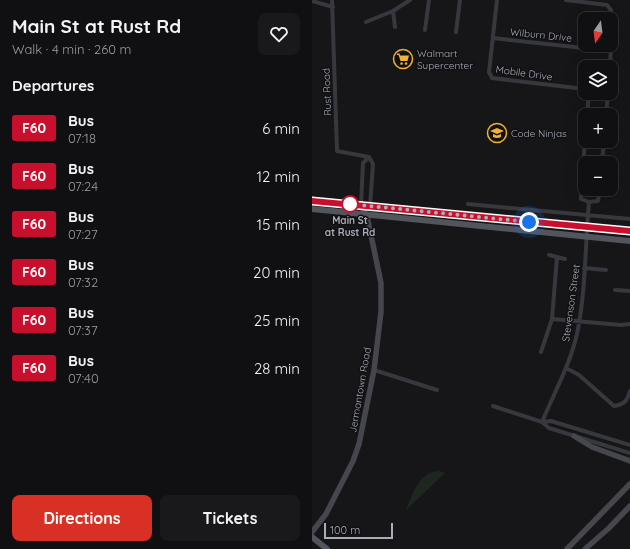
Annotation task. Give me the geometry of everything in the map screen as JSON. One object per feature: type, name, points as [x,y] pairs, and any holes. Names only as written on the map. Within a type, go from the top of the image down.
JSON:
[{"type":"main road","points":[[312,200],[630,231]]},
{"type":"main road","name":"Jermantown Road","points":[[312,532],[326,513],[353,461],[359,444],[374,370],[382,294],[379,270],[367,216],[361,205]]},
{"type":"main road","name":"Jermantown Road","points":[[367,216],[370,206]]},
{"type":"main road","points":[[312,209],[367,216],[630,241]]},
{"type":"main road","points":[[574,436],[592,446],[630,460]]},
{"type":"main road","points":[[567,549],[630,484]]},
{"type":"main road","points":[[585,549],[609,528],[630,506]]},
{"type":"main road","points":[[312,537],[327,549]]},
{"type":"street","name":"Rust Road","points":[[332,0],[337,151],[369,157]]},
{"type":"street","points":[[366,22],[394,11],[410,0]]},
{"type":"street","points":[[425,30],[429,0]]},
{"type":"street","points":[[456,32],[460,0]]},
{"type":"street","name":"Mobile Drive","points":[[497,0],[489,72],[492,78],[578,88]]},
{"type":"street","points":[[566,0],[607,5],[611,12]]},
{"type":"street","points":[[312,1],[333,6]]},
{"type":"street","points":[[394,11],[395,27]]},
{"type":"street","name":"Wilburn Drive","points":[[493,38],[578,47]]},
{"type":"street","points":[[584,148],[580,197],[582,200],[589,202],[600,199],[600,196]]},
{"type":"street","points":[[361,205],[363,164],[369,157],[373,164],[370,206]]},
{"type":"street","name":"Stevenson Street","points":[[542,422],[574,346],[579,320],[589,202]]},
{"type":"street","points":[[468,204],[630,219]]},
{"type":"street","points":[[549,255],[566,259]]},
{"type":"street","points":[[541,352],[552,319],[557,258]]},
{"type":"street","points":[[584,268],[606,270]]},
{"type":"street","points":[[615,290],[630,292]]},
{"type":"street","points":[[552,319],[579,320],[621,325],[630,324]]},
{"type":"street","points":[[566,368],[579,375],[614,406],[623,404],[627,400],[630,391]]},
{"type":"street","points":[[374,370],[437,390]]},
{"type":"street","points":[[493,406],[542,422],[549,428],[630,453]]},
{"type":"street","points":[[542,422],[551,421],[630,445]]},
{"type":"shaded area","points":[[439,471],[445,473],[406,510],[414,491],[422,479],[432,472]]},
{"type":"bus line","name":"F60","points":[[312,201],[630,231]]},
{"type":"place","name":"Walmart Supercenter","points":[[403,59]]},
{"type":"place","name":"Code Ninjas","points":[[497,133]]},
{"type":"place","name":"Main St at Rust Rd","points":[[350,204]]},
{"type":"route","points":[[350,204],[529,222]]}]
